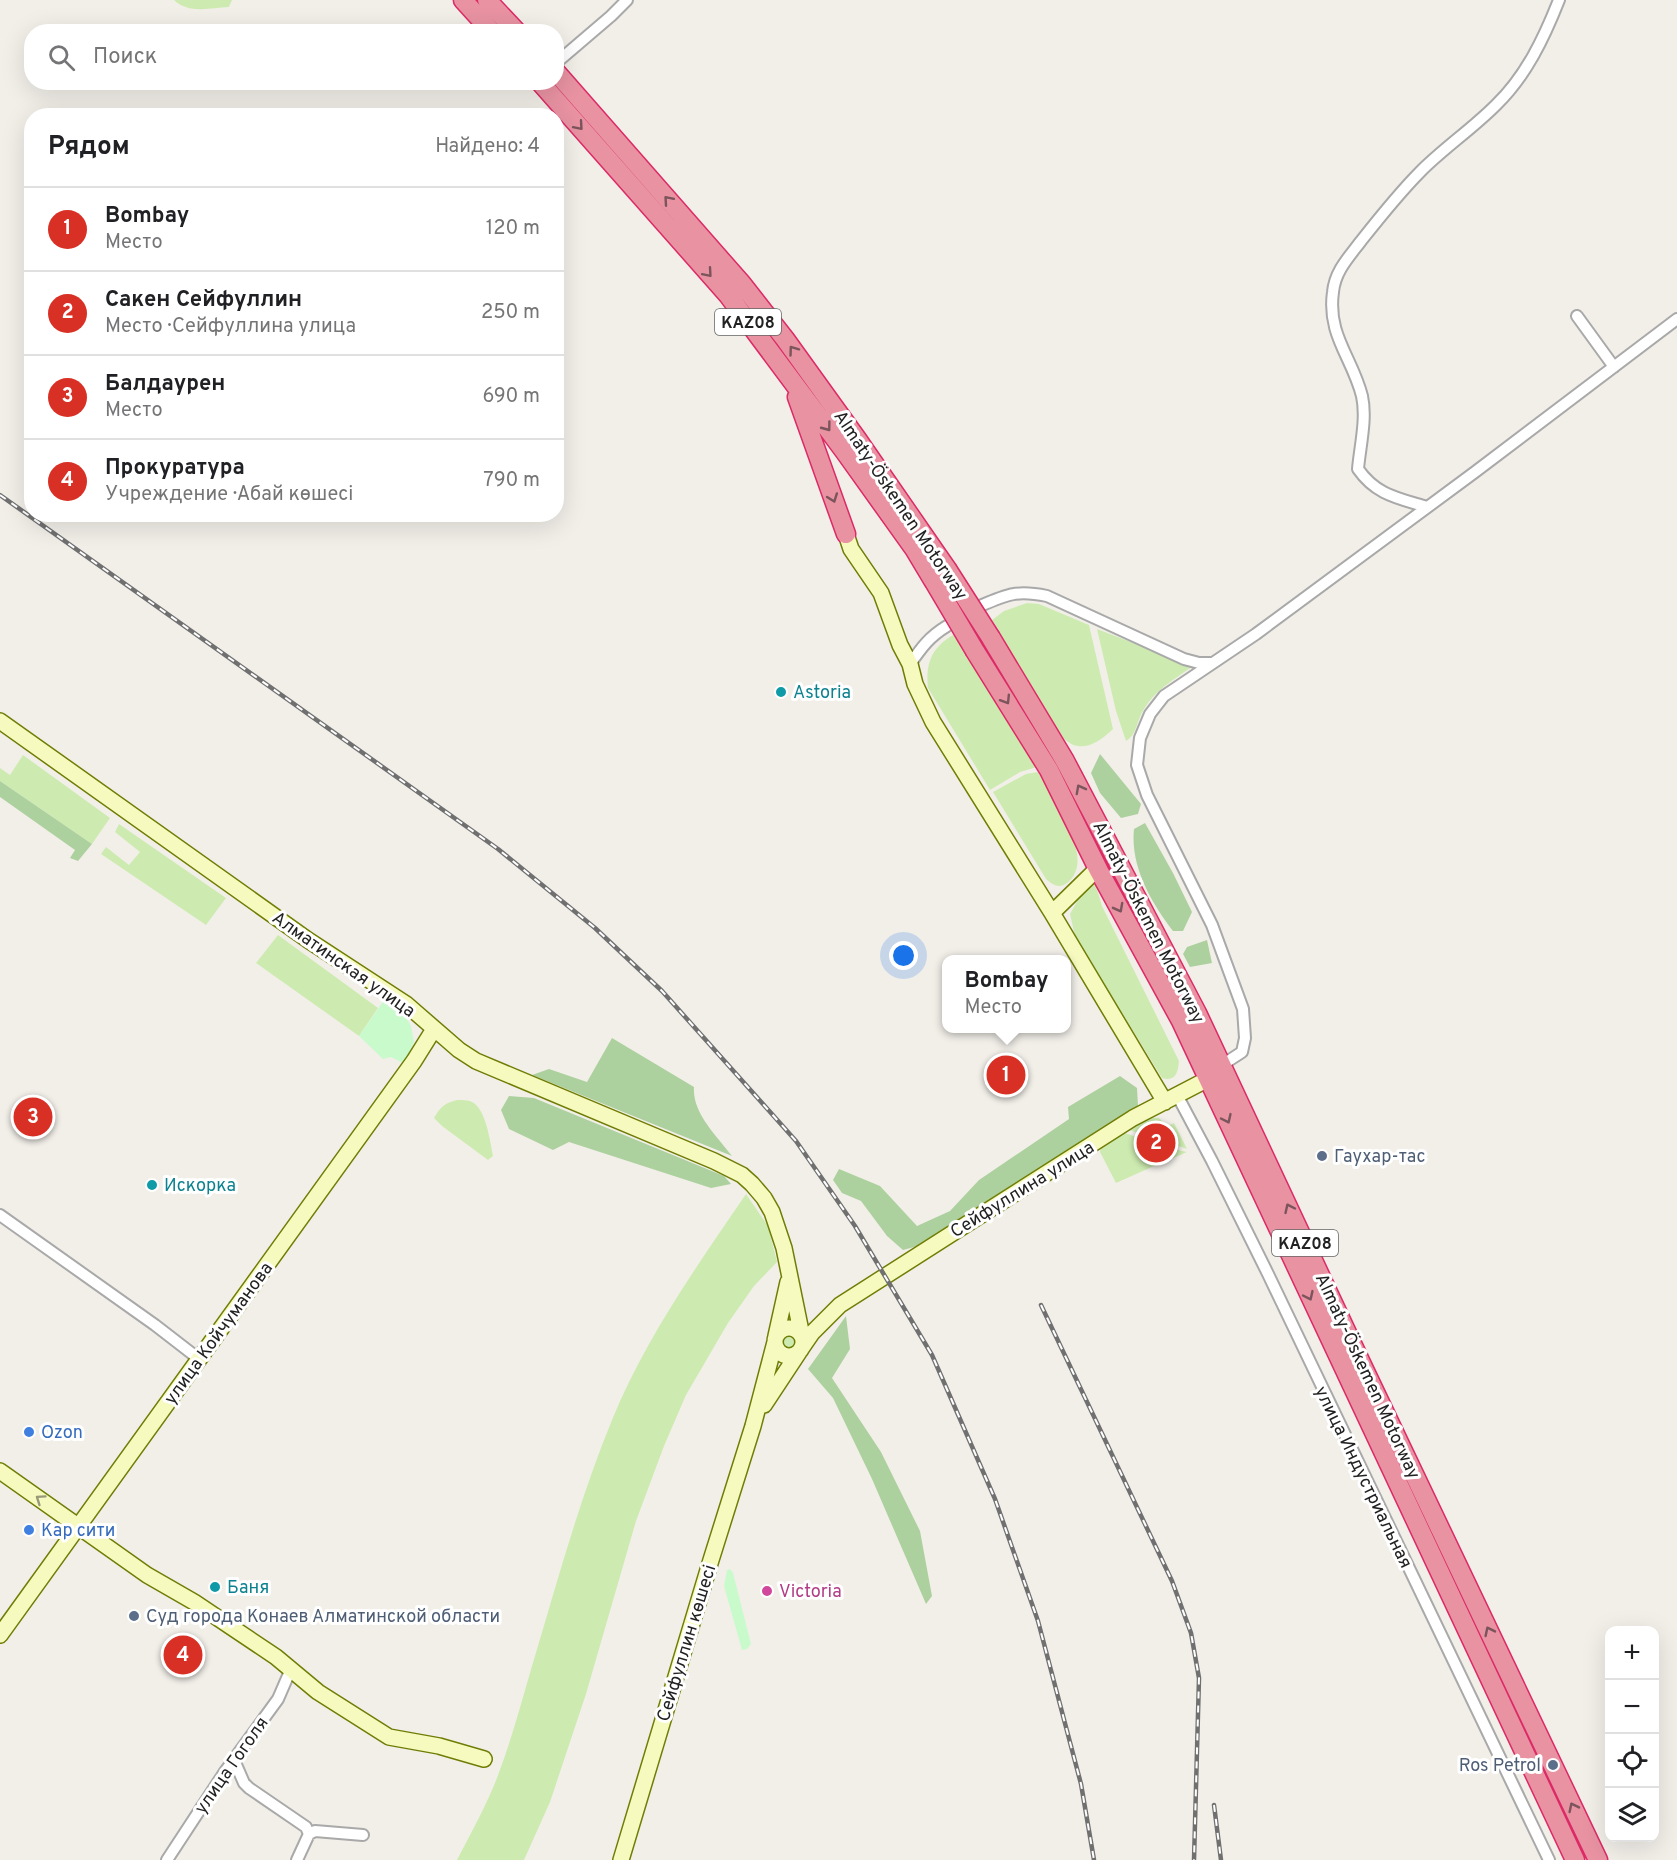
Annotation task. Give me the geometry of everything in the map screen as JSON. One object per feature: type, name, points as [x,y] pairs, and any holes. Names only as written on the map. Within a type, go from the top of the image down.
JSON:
[{"type":"highway","points":[[463,0],[485,24]]},
{"type":"highway","points":[[487,0],[510,24]]},
{"type":"highway","name":"Almaty-Öskemen Motorway","points":[[564,81],[742,284],[785,339],[857,439],[940,575],[975,651],[1049,770],[1098,868],[1155,972],[1208,1079],[1575,1860]]},
{"type":"highway","name":"Almaty-Öskemen Motorway","points":[[547,90],[563,108]]},
{"type":"highway","name":"Almaty-Öskemen Motorway","points":[[564,109],[728,295],[915,550],[940,575],[991,638],[1065,761],[1197,1013],[1598,1860]]},
{"type":"highway","points":[[794,383],[800,407],[846,534]]},
{"type":"street","points":[[564,56],[627,0]]},
{"type":"street","points":[[1427,507],[1381,492],[1358,469],[1363,428],[1362,399],[1357,381],[1334,327],[1333,292],[1337,274],[1377,221],[1420,172],[1496,105],[1521,76],[1539,46],[1559,0]]},
{"type":"street","points":[[1577,316],[1614,367]]},
{"type":"street","points":[[1222,1065],[1242,1052],[1245,1038],[1243,1009],[1212,925],[1147,795],[1137,765],[1140,738],[1150,714],[1164,696],[1256,634],[1677,319]]},
{"type":"street","points":[[846,534],[851,549],[881,593],[900,645],[910,664],[915,684],[933,722],[1171,1099]]},
{"type":"street","points":[[980,606],[1012,593],[1028,592],[1047,596],[1184,659],[1199,663],[1212,663]]},
{"type":"street","points":[[910,664],[924,644],[947,626]]},
{"type":"street","name":"Алматинская улица","points":[[0,721],[308,940],[406,1004],[459,1050],[476,1061],[714,1161],[742,1175],[764,1198],[772,1212],[784,1248],[789,1273],[791,1338]]},
{"type":"street","points":[[1052,913],[1098,868]]},
{"type":"street","name":"улица Койчуманова","points":[[0,1635],[410,1067],[434,1029]]},
{"type":"street","name":"Сейфуллина улица","points":[[840,1305],[1133,1119],[1208,1079]]},
{"type":"street","name":"улица Индустриальная","points":[[1171,1099],[1212,1161],[1549,1860]]},
{"type":"street","points":[[0,1215],[199,1359]]},
{"type":"street","points":[[753,1426],[791,1338],[787,1292],[789,1273]]},
{"type":"street","points":[[791,1338],[828,1316],[840,1305]]},
{"type":"street","points":[[753,1426],[791,1338],[840,1305]]},
{"type":"street","name":"Сейфуллин көшесі","points":[[621,1860],[753,1426]]},
{"type":"street","points":[[0,1471],[147,1575],[194,1602],[291,1669],[318,1692],[389,1737],[439,1746],[484,1759]]},
{"type":"street","name":"улица Гоголя","points":[[167,1860],[278,1699],[291,1669]]},
{"type":"street","points":[[234,1760],[244,1783],[249,1788],[306,1827],[309,1834]]},
{"type":"street","points":[[297,1860],[309,1834],[315,1831],[363,1835]]},
{"type":"green space","points":[[174,0],[232,0],[229,7],[193,9]]},
{"type":"green space","points":[[1027,603],[1039,604],[1089,625],[1113,729],[1095,743],[1075,745],[1062,737],[992,620],[1004,611]]},
{"type":"green space","points":[[1097,629],[1193,666],[1154,696],[1142,713],[1135,731],[1126,741],[1116,711]]},
{"type":"green space","points":[[957,633],[1037,767],[1020,772],[990,790],[928,688],[928,670],[932,655],[942,643]]},
{"type":"green space","points":[[1100,754],[1141,804],[1138,814],[1121,818],[1100,793],[1091,773]]},
{"type":"green space","points":[[23,755],[110,818],[92,844],[0,781],[0,768],[10,775]]},
{"type":"green space","points":[[1038,772],[1062,812],[1075,844],[1078,859],[1075,873],[1067,883],[1061,886],[1046,879],[993,792],[1026,774]]},
{"type":"green space","points":[[0,781],[92,844],[78,861],[70,858],[75,850],[0,797]]},
{"type":"green space","points":[[1145,823],[1192,912],[1183,931],[1173,931],[1165,920],[1150,896],[1139,870],[1135,856],[1134,829]]},
{"type":"green space","points":[[119,824],[226,898],[206,925],[101,854],[106,847],[129,865],[140,852],[115,832]]},
{"type":"green space","points":[[1095,883],[1102,906],[1179,1061],[1177,1072],[1170,1079],[1162,1078],[1075,936],[1070,914],[1084,889]]},
{"type":"green space","points":[[278,935],[378,1008],[359,1036],[256,963]]},
{"type":"green space","points":[[1207,940],[1212,963],[1190,967],[1183,954],[1187,947]]},
{"type":"green space","points":[[385,999],[401,1009],[411,1026],[414,1042],[405,1064],[391,1057],[383,1059],[359,1036]]},
{"type":"green space","points":[[612,1038],[694,1087],[694,1097],[701,1115],[732,1156],[532,1075],[549,1069],[587,1082]]},
{"type":"green space","points":[[1120,1076],[1137,1088],[1138,1106],[1126,1118],[929,1243],[903,1250],[887,1236],[861,1201],[842,1193],[833,1180],[839,1169],[880,1186],[917,1226],[950,1211],[979,1180],[1069,1119],[1068,1107]]},
{"type":"green space","points":[[509,1096],[534,1098],[724,1176],[731,1184],[711,1188],[569,1142],[553,1150],[509,1129],[501,1110]]},
{"type":"green space","points":[[457,1100],[472,1102],[481,1111],[487,1126],[493,1156],[488,1160],[434,1118],[443,1106]]},
{"type":"green space","points":[[1148,1118],[1159,1118],[1162,1121],[1153,1139],[1127,1129]]},
{"type":"green space","points":[[1174,1123],[1187,1149],[1161,1140],[1164,1128]]},
{"type":"green space","points":[[1122,1132],[1151,1142],[1156,1146],[1163,1162],[1116,1183],[1100,1152],[1101,1147]]},
{"type":"green space","points":[[1159,1146],[1187,1152],[1166,1161]]},
{"type":"green space","points":[[746,1194],[768,1226],[777,1262],[754,1286],[728,1323],[686,1395],[664,1446],[636,1521],[586,1694],[550,1802],[524,1860],[457,1860],[497,1778],[579,1511],[600,1450],[625,1390],[656,1332]]},
{"type":"green space","points":[[846,1316],[850,1349],[832,1378],[881,1452],[920,1531],[932,1596],[926,1604],[872,1479],[833,1398],[808,1369]]},
{"type":"green space","points":[[789,1334],[797,1342],[789,1350],[781,1342]]},
{"type":"green space","points":[[730,1569],[733,1573],[751,1644],[747,1649],[742,1650],[724,1586],[727,1570]]},
{"type":"railway","points":[[0,495],[24,512]]},
{"type":"railway","points":[[38,522],[498,849],[595,928],[662,991],[796,1141],[855,1226],[932,1355],[995,1499],[1038,1621],[1081,1784],[1094,1860]]},
{"type":"railway","points":[[1041,1305],[1172,1581],[1191,1633],[1199,1678],[1194,1860]]},
{"type":"railway","points":[[1214,1805],[1221,1860]]},
{"type":"place","name":"Astoria","points":[[781,692]]},
{"type":"place","name":"Bombay","points":[[1006,1075]]},
{"type":"place","name":"Балдаурен","points":[[33,1117]]},
{"type":"place","name":"Сакен Сейфуллин","points":[[1156,1143]]},
{"type":"place","name":"Гаухар-тас","points":[[1322,1156]]},
{"type":"place","name":"Искоркa","points":[[152,1185]]},
{"type":"place","name":"Ozon","points":[[29,1432]]},
{"type":"place","name":"Кар сити","points":[[29,1530]]},
{"type":"place","name":"Баня","points":[[215,1587]]},
{"type":"place","name":"Victoria","points":[[767,1591]]},
{"type":"place","name":"Суд города Конаев Алматинской области","points":[[134,1616]]},
{"type":"place","name":"Прокуратура","points":[[183,1655]]},
{"type":"place","name":"Ros Petrol","points":[[1553,1765]]}]
